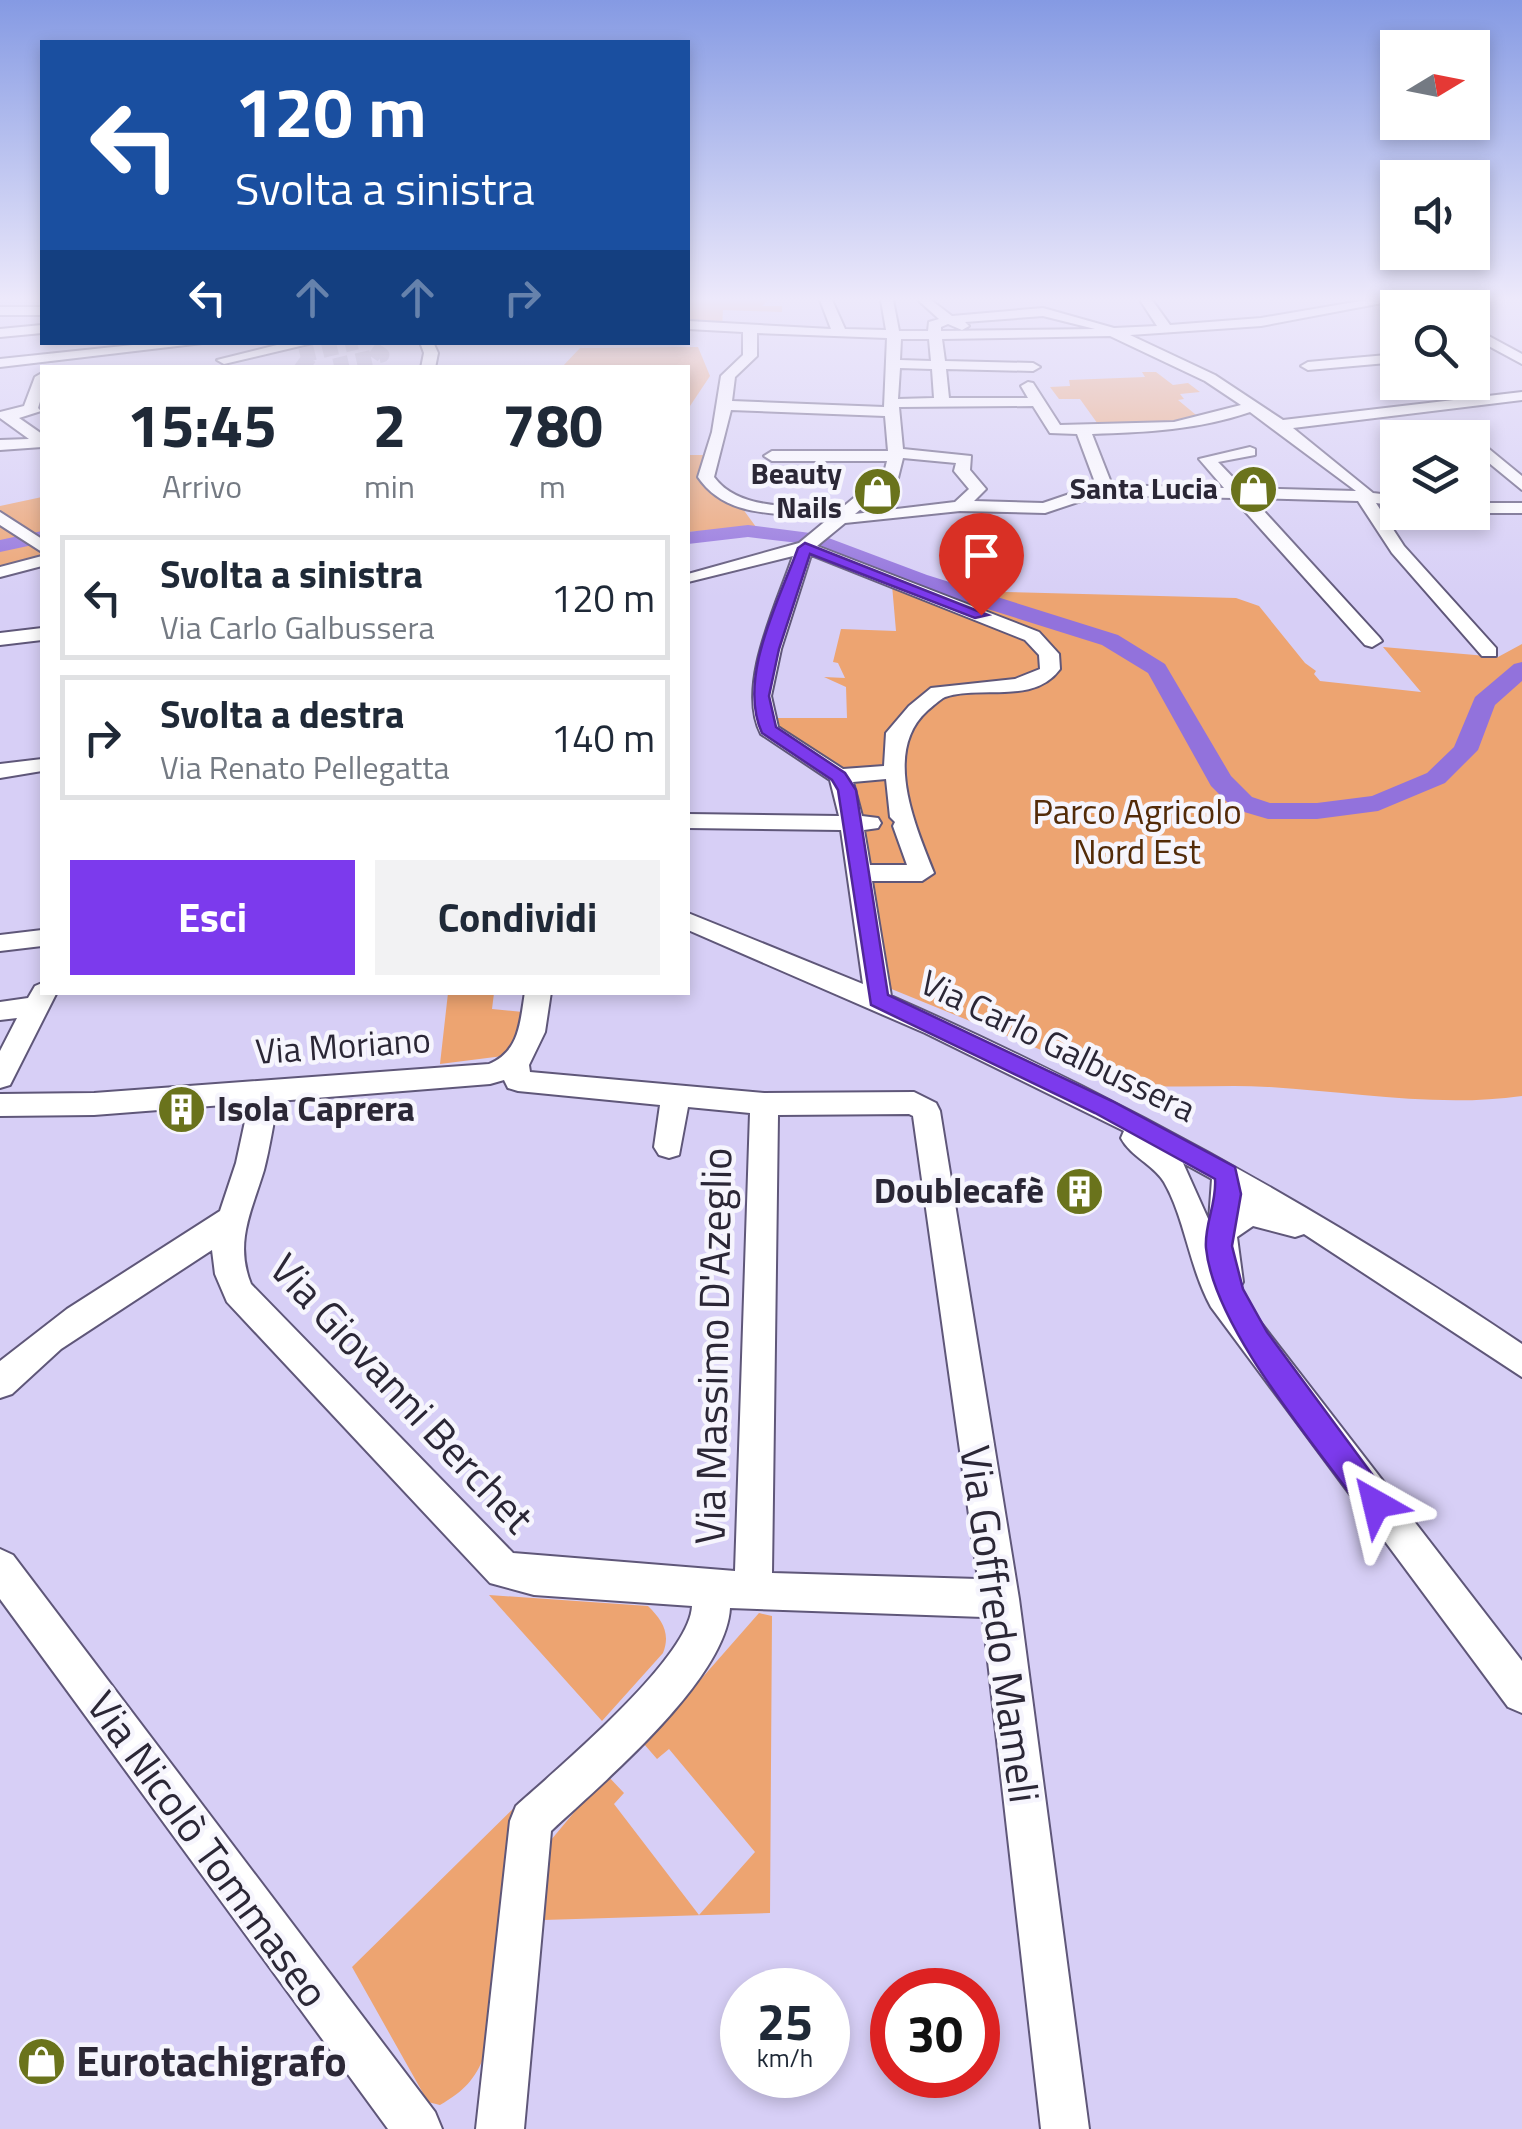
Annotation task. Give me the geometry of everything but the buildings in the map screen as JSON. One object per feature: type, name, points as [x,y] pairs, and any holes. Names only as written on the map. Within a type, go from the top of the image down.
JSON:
[{"type":"street","points":[[726,399],[706,476],[709,483],[748,506],[834,521],[872,520],[960,506],[1045,508],[1106,490],[1380,498]]},
{"type":"street","points":[[878,1000],[859,873],[861,821],[838,776],[768,730],[762,707],[771,649],[808,546],[892,475],[895,451],[891,399]]},
{"type":"street","points":[[726,406],[830,403],[891,407],[923,399]]},
{"type":"street","points":[[1002,399],[1039,402]]},
{"type":"street","points":[[1036,399],[1056,430],[1196,424],[1252,406]]},
{"type":"street","points":[[1242,399],[1366,491],[1363,496]]},
{"type":"street","points":[[1280,425],[1494,399]]},
{"type":"street","points":[[23,413],[40,439]]},
{"type":"street","points":[[1083,430],[1106,490]]},
{"type":"street","points":[[0,446],[40,442]]},
{"type":"street","points":[[828,443],[965,459],[962,471],[978,489],[960,506]]},
{"type":"street","points":[[772,456],[895,451]]},
{"type":"street","points":[[1250,452],[1207,459],[1372,641]]},
{"type":"street","points":[[1490,455],[1522,485]]},
{"type":"street","points":[[690,464],[709,464]]},
{"type":"street","points":[[866,496],[909,500]]},
{"type":"street","points":[[1363,496],[1398,550],[1489,652]]},
{"type":"street","points":[[1490,508],[1522,508]]},
{"type":"street","points":[[0,517],[40,550]]},
{"type":"street","points":[[690,580],[808,546],[1032,636],[1050,654],[1050,669],[1044,677],[1016,685],[938,692],[897,733],[893,750],[902,822],[922,873],[859,873]]},
{"type":"street","points":[[0,572],[40,553]]},
{"type":"street","points":[[0,639],[40,634]]},
{"type":"street","points":[[0,771],[40,765]]},
{"type":"street","points":[[838,776],[896,772]]},
{"type":"street","points":[[690,821],[861,821],[882,813],[902,822]]},
{"type":"street","name":"Via Carlo Galbussera","points":[[690,922],[878,1000],[1103,1107],[1330,1235],[1522,1362]]},
{"type":"street","points":[[0,943],[40,938]]},
{"type":"street","points":[[538,995],[530,1046],[515,1064],[518,1080],[764,1104]]},
{"type":"street","points":[[0,1011],[41,999]]},
{"type":"street","points":[[0,1078],[41,999]]},
{"type":"street","name":"Via Moriano","points":[[0,1105],[105,1103],[490,1074],[515,1064]]},
{"type":"street","name":"Via Giovanni Berchet","points":[[261,1090],[249,1170],[228,1221],[227,1269],[238,1292],[503,1570],[534,1576],[732,1589],[1000,1599]]},
{"type":"street","points":[[668,1146],[675,1094]]},
{"type":"street","name":"Via Goffredo Mameli","points":[[764,1104],[914,1103],[924,1108],[1000,1599],[1064,2129]]},
{"type":"street","name":"Via Massimo D'Azeglio","points":[[500,2129],[531,1821],[604,1752],[684,1666],[732,1589],[764,1104]]},
{"type":"street","points":[[1103,1107],[1172,1169],[1206,1231],[1257,1341],[1354,1476],[1522,1693]]},
{"type":"street","points":[[1206,1231],[1229,1194],[1227,1174]]},
{"type":"street","points":[[1206,1231],[1247,1214],[1330,1235]]},
{"type":"street","points":[[0,1383],[16,1366],[228,1221]]},
{"type":"street","name":"Via Nicolò Tommaseo","points":[[0,1568],[418,2129]]},
{"type":"green space","points":[[1080,399],[1182,399],[1178,400],[1201,419],[1100,427]]},
{"type":"green space","points":[[690,455],[707,455],[701,475],[740,505],[756,527],[690,532]]},
{"type":"green space","points":[[40,497],[40,559],[0,569],[0,506]]},
{"type":"green space","name":"Parco Agricolo Nord Est","points":[[892,585],[929,597],[1004,592],[1236,598],[1259,606],[1316,671],[1320,681],[1421,692],[1383,647],[1498,657],[1522,644],[1522,1096],[1427,1100],[1268,1087],[1122,1083],[889,988],[882,979],[855,778],[781,733],[773,718],[847,718],[846,687],[824,677],[845,678],[838,663],[833,662],[841,629],[896,631]]},
{"type":"green space","points":[[448,995],[494,995],[492,1009],[523,1012],[516,1043],[503,1056],[440,1064]]},
{"type":"green space","points":[[489,1595],[648,1606],[664,1627],[663,1653],[602,1721]]},
{"type":"green space","points":[[759,1613],[772,1616],[770,1913],[543,1920],[551,1840],[606,1774],[624,1793],[614,1804],[699,1915],[755,1852],[669,1749],[657,1759],[644,1744]]},
{"type":"green space","points":[[522,1800],[527,1806],[506,1851],[485,2054],[462,2090],[440,2105],[428,2102],[352,1967]]},
{"type":"waterway","points":[[690,538],[748,531],[811,538],[919,580],[1110,640],[1157,669],[1220,780],[1243,803],[1268,811],[1317,811],[1378,803],[1436,778],[1465,750],[1484,702],[1522,669]]},
{"type":"waterway","points":[[0,546],[40,537]]},
{"type":"place","name":"Santa Lucia","points":[[1253,489]]},
{"type":"place","name":"Beauty Nails","points":[[877,491]]},
{"type":"place","name":"Isola Caprera","points":[[182,1109]]},
{"type":"place","name":"Doublecafè","points":[[1079,1191]]},
{"type":"place","name":"Eurotachigrafo","points":[[41,2061]]},
{"type":"route","points":[[981,615],[805,548],[771,649],[768,675],[760,696],[768,730],[838,776],[847,790],[878,1000],[1103,1107],[1227,1174],[1229,1194],[1219,1246],[1230,1291],[1257,1341],[1376,1504]]}]
